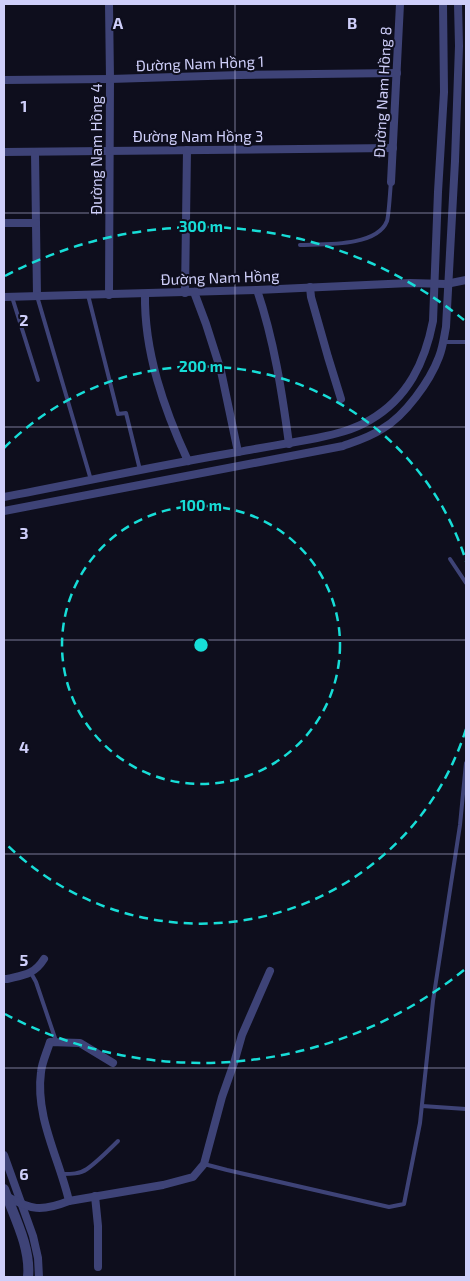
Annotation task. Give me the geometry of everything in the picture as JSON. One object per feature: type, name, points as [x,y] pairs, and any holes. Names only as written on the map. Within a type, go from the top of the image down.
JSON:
[{"type":"street","name":"Đường Nam Hồng 4","points":[[109,4],[109,295]]},
{"type":"street","name":"Đường Nam Hồng 8","points":[[391,182],[400,4]]},
{"type":"street","points":[[4,497],[344,432],[372,419],[392,404],[410,384],[430,340],[433,321],[444,92],[443,4]]},
{"type":"street","points":[[4,511],[329,449],[360,440],[383,429],[413,400],[429,378],[439,358],[446,327],[459,66],[458,4]]},
{"type":"street","name":"Đường Nam Hồng 1","points":[[4,80],[397,73]]},
{"type":"street","name":"Đường Nam Hồng 3","points":[[4,152],[393,148]]},
{"type":"street","points":[[185,292],[187,150]]},
{"type":"street","points":[[35,152],[37,296]]},
{"type":"street","points":[[4,223],[36,223]]},
{"type":"street","points":[[448,283],[466,280]]},
{"type":"street","name":"Đường Nam Hồng","points":[[8,297],[448,283]]},
{"type":"street","points":[[310,287],[323,341],[341,399]]},
{"type":"street","points":[[257,290],[271,338],[289,444]]},
{"type":"street","points":[[194,292],[221,371],[238,452]]},
{"type":"street","points":[[145,294],[149,342],[154,368],[175,432],[188,461]]},
{"type":"street","points":[[430,340],[442,342]]},
{"type":"street","points":[[4,979],[31,974],[44,960]]},
{"type":"street","points":[[5,1192],[23,1205],[45,1208],[69,1201],[142,1189],[193,1177],[204,1164],[222,1097],[242,1035],[270,971]]},
{"type":"street","points":[[69,1201],[48,1136],[40,1099],[41,1071],[50,1042],[80,1043],[113,1063]]},
{"type":"street","points":[[4,1155],[33,1236],[38,1258],[39,1277]]},
{"type":"street","points":[[5,1192],[24,1244],[28,1277]]},
{"type":"street","points":[[95,1196],[98,1226],[98,1267]]},
{"type":"street","points":[[27,1258],[33,1236]]},
{"type":"lane","points":[[300,245],[347,243],[371,236],[381,230],[387,221],[391,182]]},
{"type":"lane","points":[[88,295],[118,414],[126,413],[140,470]]},
{"type":"lane","points":[[37,296],[91,480]]},
{"type":"lane","points":[[8,297],[38,380]]},
{"type":"lane","points":[[442,342],[466,342]]},
{"type":"lane","points":[[450,558],[466,583]]},
{"type":"lane","points":[[204,1164],[389,1207],[404,1204],[420,1123],[433,1002],[460,825],[466,763]]},
{"type":"lane","points":[[31,974],[36,982],[56,1042]]},
{"type":"lane","points":[[422,1106],[466,1110]]},
{"type":"lane","points":[[60,1174],[73,1174],[86,1170],[118,1140]]}]
